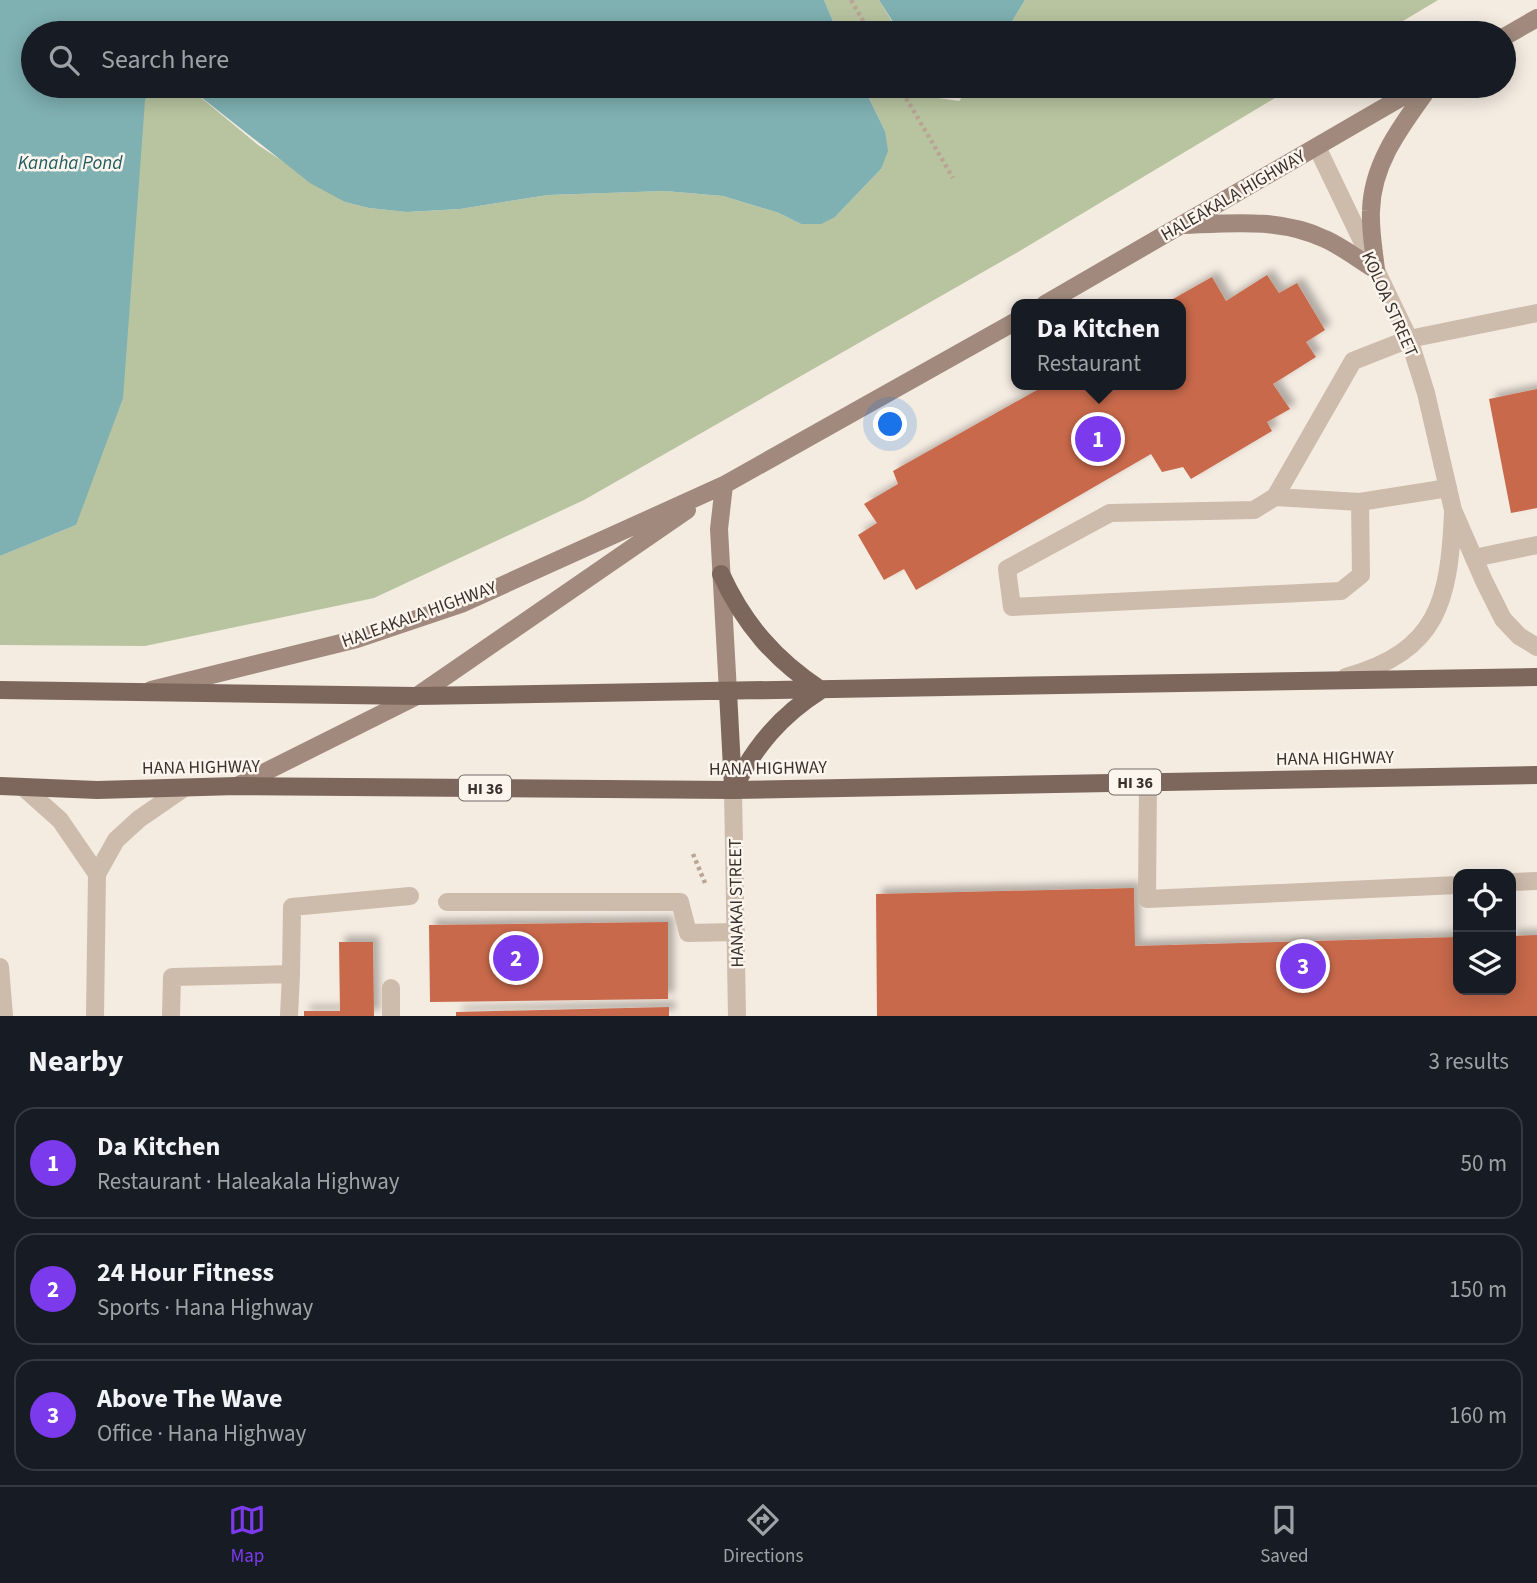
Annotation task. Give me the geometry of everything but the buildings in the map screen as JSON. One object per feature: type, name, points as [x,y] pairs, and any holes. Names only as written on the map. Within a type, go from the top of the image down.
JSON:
[{"type":"main road","points":[[721,574],[745,619],[761,640],[799,675],[821,690]]},
{"type":"main road","points":[[0,690],[416,696],[1537,677]]},
{"type":"main road","points":[[733,790],[769,733],[802,702],[821,690]]},
{"type":"main road","points":[[728,692],[733,790]]},
{"type":"main road","name":"HANA HIGHWAY","points":[[0,786],[97,790],[237,786],[733,790],[1537,775]]},
{"type":"street","points":[[1516,30],[1537,18]]},
{"type":"street","name":"HALEAKALA HIGHWAY","points":[[1054,299],[1401,98]]},
{"type":"street","points":[[1376,270],[1370,211],[1374,179],[1390,144],[1422,98]]},
{"type":"street","name":"KOLOA STREET","points":[[1317,147],[1409,339],[1426,393],[1453,510],[1474,558],[1503,619],[1519,636],[1537,647]]},
{"type":"street","points":[[1181,225],[1251,222],[1298,228],[1326,239],[1376,270]]},
{"type":"street","points":[[1360,502],[1361,575],[1341,592],[1012,607],[1007,569],[1110,513],[1254,510],[1275,497],[1353,361],[1409,339],[1537,313]]},
{"type":"street","name":"HALEAKALA HIGHWAY","points":[[139,692],[357,639],[461,604],[724,485],[1011,324]]},
{"type":"street","points":[[724,485],[719,529],[728,692]]},
{"type":"street","name":"HALEAKALA HIGHWAY","points":[[237,786],[416,696],[724,485]]},
{"type":"street","points":[[1275,497],[1360,502],[1448,488]]},
{"type":"street","name":"KOLOA STREET","points":[[1333,680],[1378,668],[1398,657],[1428,628],[1447,581],[1453,510]]},
{"type":"street","points":[[1474,558],[1537,545]]},
{"type":"street","points":[[1149,782],[1147,899],[1453,885]]},
{"type":"street","points":[[23,787],[60,820],[97,874]]},
{"type":"street","points":[[94,1016],[97,874],[116,840],[139,819],[184,788]]},
{"type":"street","name":"HANAKAI STREET","points":[[733,790],[737,1016]]},
{"type":"street","points":[[1516,882],[1537,881]]},
{"type":"street","points":[[289,1016],[292,906],[410,895]]},
{"type":"street","points":[[447,902],[680,902],[688,933],[736,932]]},
{"type":"street","points":[[0,967],[4,1016]]},
{"type":"street","points":[[171,1016],[172,977],[291,974]]},
{"type":"street","points":[[391,988],[391,1016]]},
{"type":"path","points":[[851,0],[863,21]]},
{"type":"path","points":[[907,98],[953,178]]},
{"type":"path","points":[[693,854],[705,883]]},
{"type":"green space","points":[[824,0],[879,0],[892,21],[833,21]]},
{"type":"green space","points":[[1025,0],[1438,0],[1403,21],[1012,21]]},
{"type":"green space","points":[[146,98],[201,98],[258,145],[345,202],[369,208],[408,212],[460,209],[548,195],[665,191],[723,196],[779,213],[801,224],[835,217],[881,169],[885,131],[869,98],[939,98],[959,101],[961,98],[1275,98],[1018,252],[584,500],[374,598],[145,646],[0,645],[0,556],[76,525]]},
{"type":"water","name":"Kanaha Pond","points":[[0,0],[824,0],[833,21],[21,21],[21,98],[146,98],[123,398],[76,525],[0,556]]},
{"type":"water","points":[[879,0],[1025,0],[1012,21],[892,21]]},
{"type":"water","points":[[202,98],[869,98],[885,131],[888,151],[881,169],[835,217],[821,224],[801,224],[779,213],[723,196],[665,191],[548,195],[460,209],[407,212],[369,208],[345,202],[310,183]]},
{"type":"place","name":"Da Kitchen","points":[[1098,439]]},
{"type":"place","name":"24 Hour Fitness","points":[[516,958]]},
{"type":"place","name":"Above The Wave","points":[[1303,966]]}]
